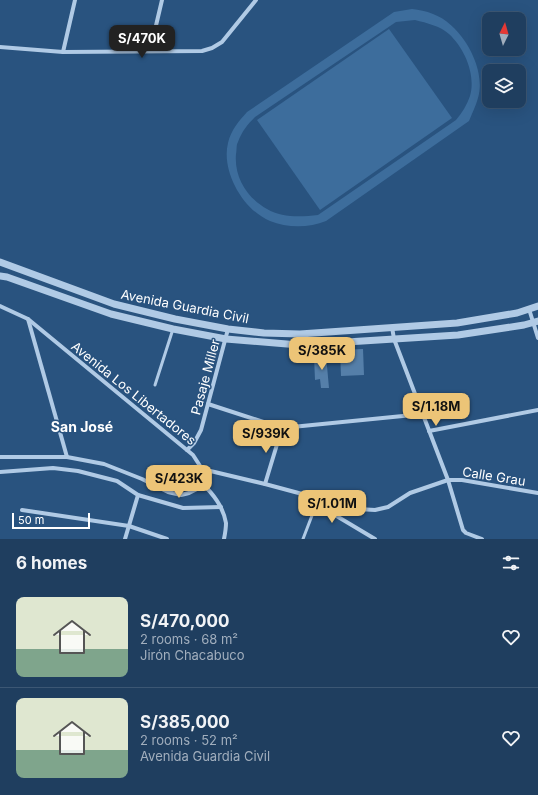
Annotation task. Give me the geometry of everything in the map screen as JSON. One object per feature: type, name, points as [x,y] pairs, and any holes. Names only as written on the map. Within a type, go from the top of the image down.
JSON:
[{"type":"street","points":[[63,52],[75,0]]},
{"type":"street","points":[[150,51],[162,0]]},
{"type":"street","points":[[0,48],[63,52],[202,51],[212,48],[222,42],[256,0]]},
{"type":"street","name":"Avenida Guardia Civil","points":[[0,262],[114,304],[175,319],[228,329],[264,333],[300,334],[457,323],[517,313],[538,306]]},
{"type":"street","name":"Avenida Guardia Civil","points":[[0,276],[7,277],[111,314],[173,329],[226,339],[299,345],[458,334],[524,325],[535,322]]},
{"type":"street","name":"Avenida Los Libertadores","points":[[0,306],[28,319],[188,450],[202,469]]},
{"type":"street","points":[[529,309],[535,322],[538,338]]},
{"type":"street","points":[[28,319],[67,457]]},
{"type":"street","points":[[392,327],[394,339],[448,480],[464,530],[466,533],[482,539]]},
{"type":"street","name":"Pasaje Miller","points":[[188,450],[194,443],[201,430],[228,329]]},
{"type":"street","points":[[208,404],[282,428],[423,414]]},
{"type":"street","points":[[429,431],[538,410]]},
{"type":"street","points":[[265,484],[282,428]]},
{"type":"street","points":[[0,457],[67,457],[104,464],[142,479],[168,492],[181,494],[189,493],[197,489],[202,482],[202,469],[358,509],[375,510],[388,507],[410,493],[448,480]]},
{"type":"street","points":[[0,472],[54,468],[78,471],[117,482],[138,495],[183,508],[221,507]]},
{"type":"street","name":"Calle Grau","points":[[448,480],[462,480],[538,493]]},
{"type":"street","points":[[202,482],[221,507],[226,524],[224,539]]},
{"type":"street","points":[[299,494],[375,539]]},
{"type":"street","points":[[125,539],[138,495]]},
{"type":"street","points":[[22,510],[129,526],[167,539]]},
{"type":"lane","points":[[155,384],[173,329]]},
{"type":"lane","points":[[303,539],[316,505]]},
{"type":"shaded area","points":[[412,9],[430,13],[443,19],[462,37],[475,61],[479,74],[480,86],[478,98],[469,121],[326,221],[305,226],[291,226],[270,221],[260,216],[243,199],[231,177],[227,154],[228,143],[236,126],[247,112],[394,12]],"holes":[[[415,20],[437,27],[449,34],[460,47],[468,63],[472,80],[470,96],[464,109],[456,120],[318,215],[298,216],[279,214],[267,209],[253,199],[243,186],[237,171],[236,163],[237,143],[243,131],[252,120],[396,22]]]},
{"type":"shaded area","points":[[389,29],[452,118],[320,210],[257,120]]},
{"type":"building","points":[[363,349],[364,375],[341,376],[340,350]]},
{"type":"building","points":[[326,355],[329,388],[321,388],[320,379],[315,380],[314,356]]},
{"type":"district","name":"San José","points":[[82,426]]}]
